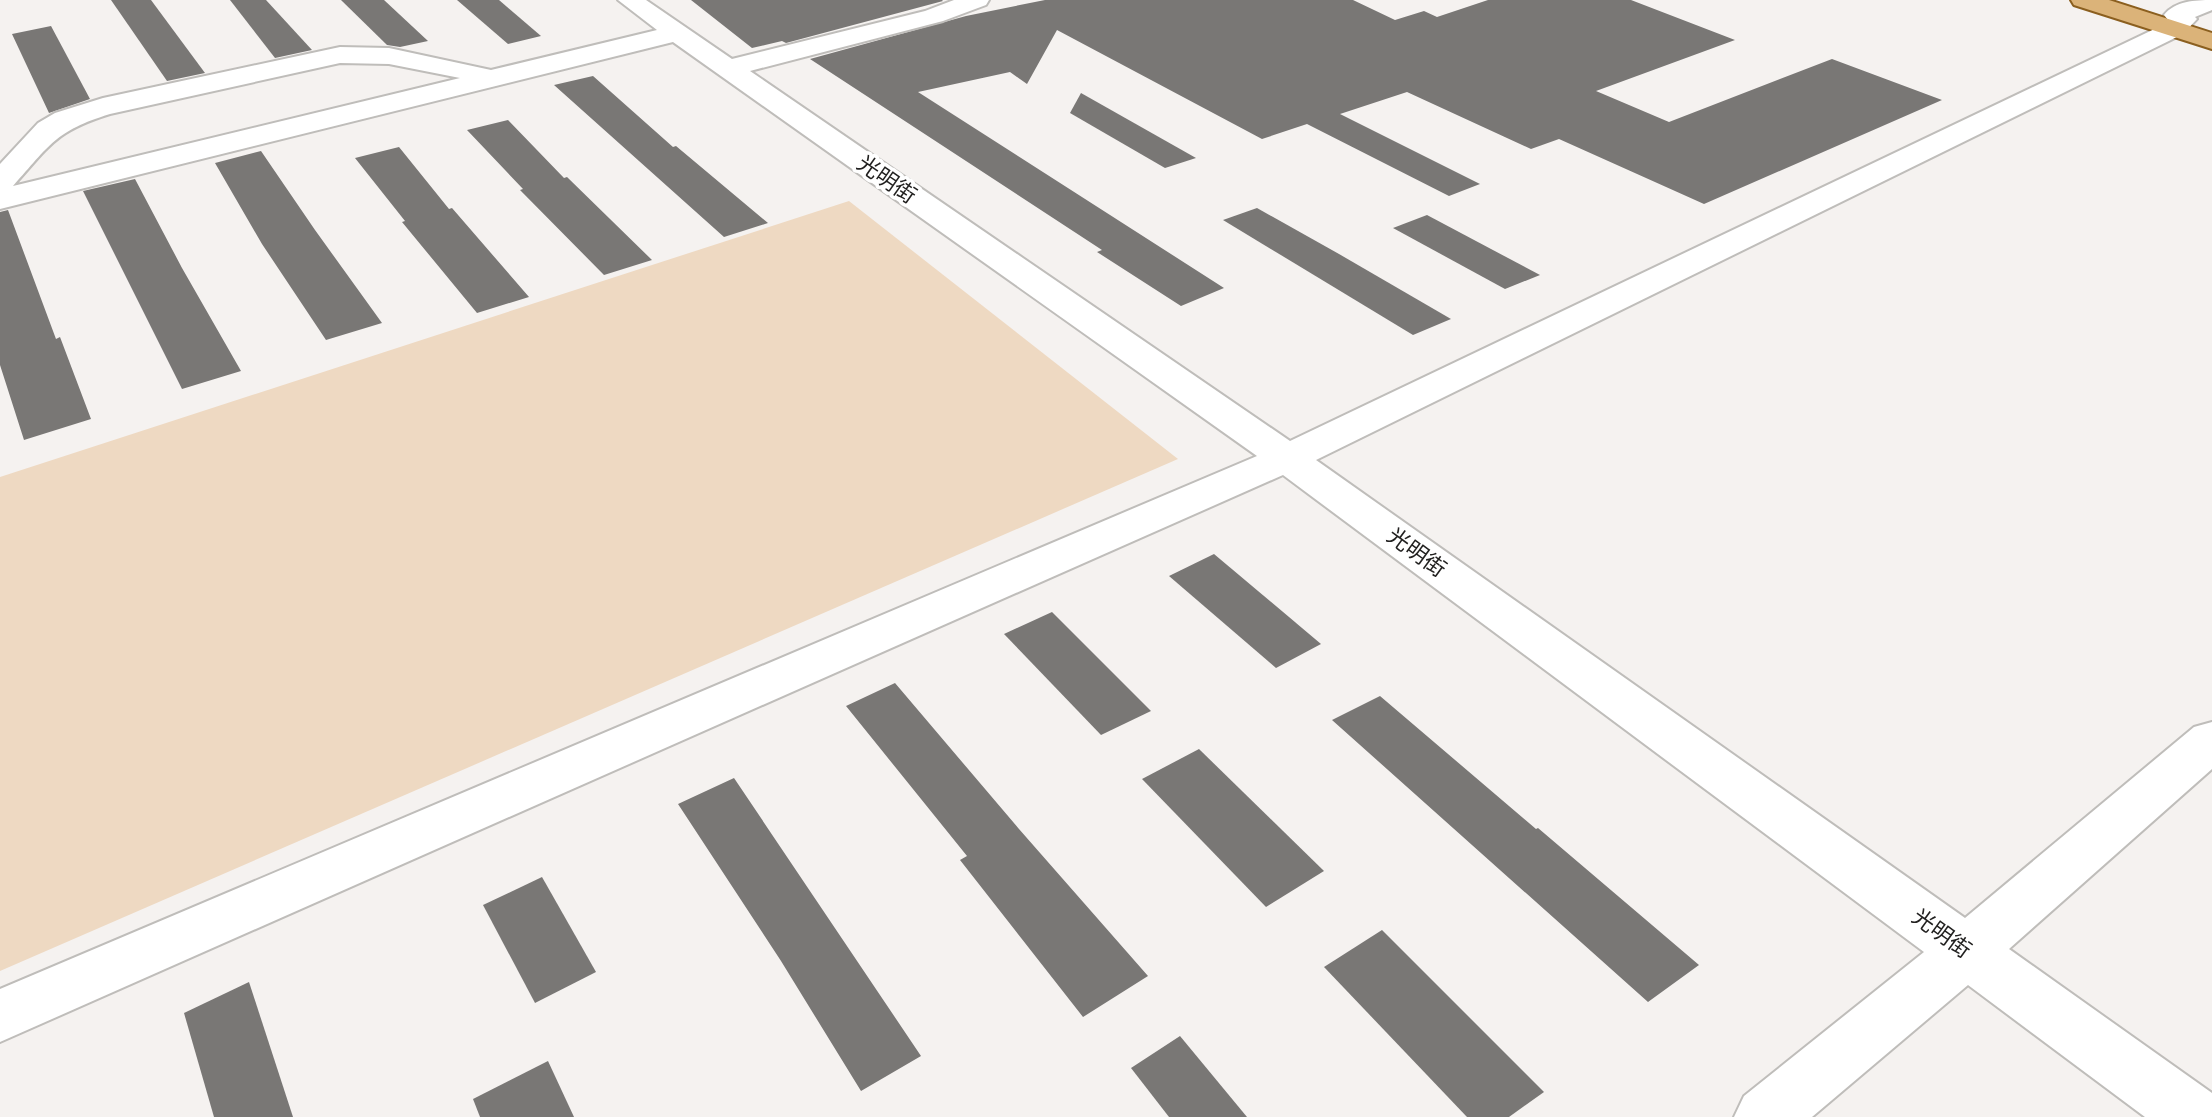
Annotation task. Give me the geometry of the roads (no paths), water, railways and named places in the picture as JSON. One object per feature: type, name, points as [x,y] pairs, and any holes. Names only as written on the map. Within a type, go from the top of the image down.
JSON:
[{"type":"main road","points":[[2083,0],[2199,23]]},
{"type":"main road","points":[[2122,0],[2199,23]]},
{"type":"street","name":"光明街","points":[[630,0],[1287,458],[2195,1117]]},
{"type":"street","points":[[877,0],[909,22]]},
{"type":"street","points":[[728,68],[909,22],[977,0]]},
{"type":"street","points":[[0,1016],[1287,458],[2199,23]]},
{"type":"street","points":[[0,199],[678,33]]},
{"type":"street","points":[[0,182],[48,129],[65,119],[103,107],[340,55],[389,56],[498,77]]},
{"type":"street","points":[[1766,1117],[1967,951],[2212,740]]}]
